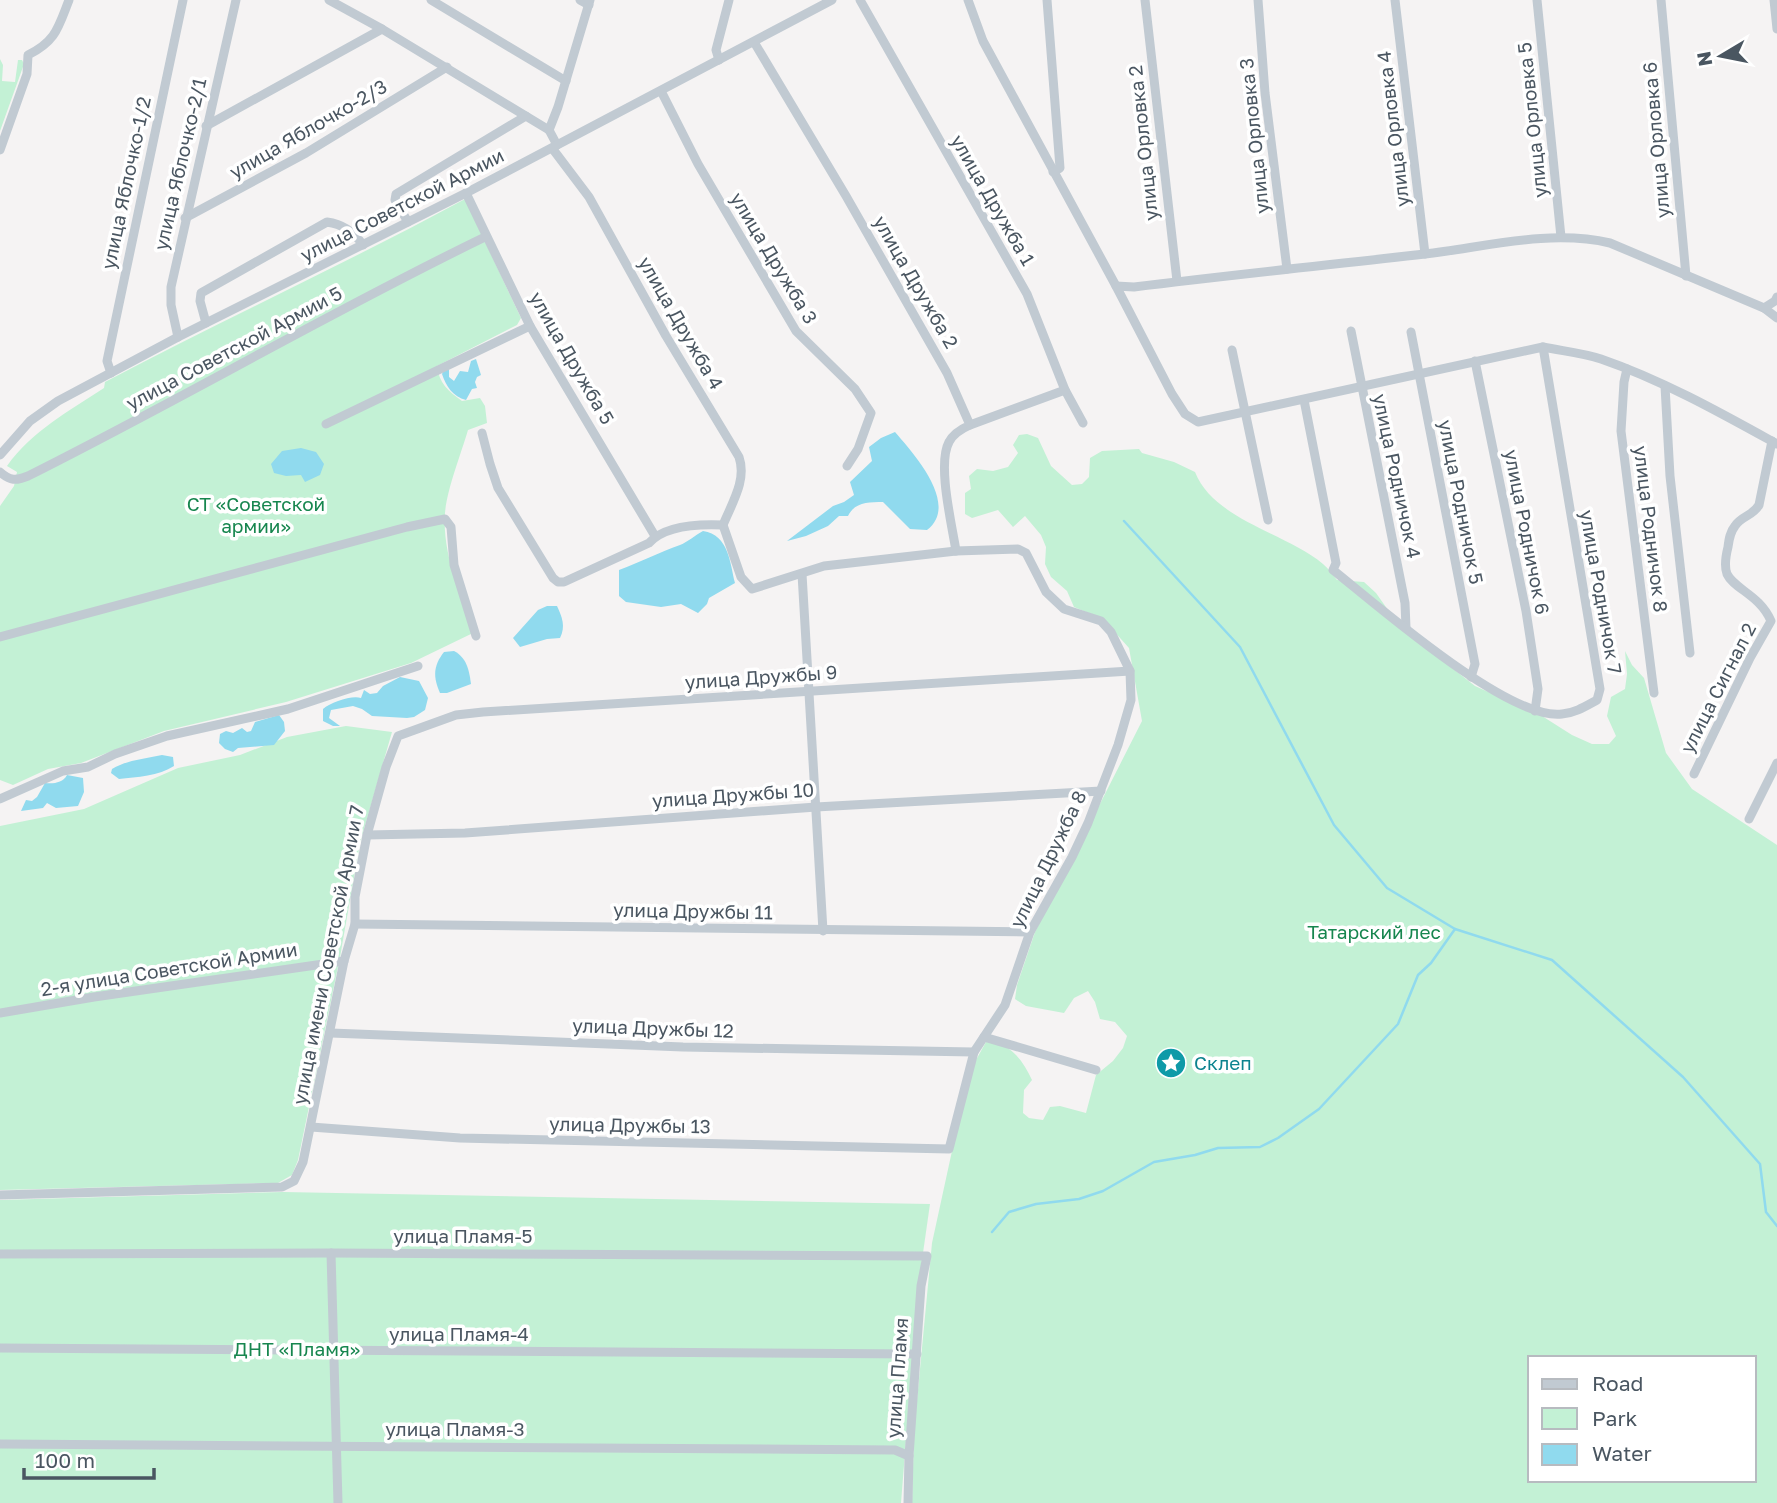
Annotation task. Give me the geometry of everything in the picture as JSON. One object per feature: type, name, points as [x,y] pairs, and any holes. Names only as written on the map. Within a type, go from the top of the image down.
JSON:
[{"type":"street","points":[[0,150],[27,74],[28,55],[46,46],[55,34],[69,0]]},
{"type":"street","name":"улица Яблочко-1/2","points":[[111,373],[107,361],[183,0]]},
{"type":"street","name":"улица Яблочко-2/1","points":[[178,337],[171,305],[171,287],[236,0]]},
{"type":"street","points":[[329,0],[447,67],[549,130],[590,2],[580,0]]},
{"type":"street","points":[[431,0],[566,81]]},
{"type":"street","points":[[719,60],[716,50],[729,0]]},
{"type":"street","name":"улица Советской Армии","points":[[0,455],[30,421],[58,401],[178,337],[466,193],[832,0]]},
{"type":"street","name":"улица Дружба 1","points":[[860,0],[1027,294],[1065,390],[1083,424]]},
{"type":"street","points":[[968,0],[983,41],[1172,394],[1185,414],[1198,422],[1542,347],[1599,358],[1627,369],[1774,443]]},
{"type":"street","points":[[1047,0],[1060,167],[1053,172]]},
{"type":"street","name":"улица Орловка 2","points":[[1145,0],[1177,281]]},
{"type":"street","name":"улица Орловка 3","points":[[1258,0],[1265,93],[1287,269]]},
{"type":"street","name":"улица Орловка 4","points":[[1395,0],[1426,254]]},
{"type":"street","name":"улица Орловка 5","points":[[1537,0],[1561,237]]},
{"type":"street","name":"улица Орловка 6","points":[[1661,0],[1686,276]]},
{"type":"street","points":[[1774,0],[1777,29]]},
{"type":"street","points":[[206,126],[382,29]]},
{"type":"street","name":"улица Дружба 2","points":[[754,42],[947,373],[970,425]]},
{"type":"street","name":"улица Яблочко-2/3","points":[[185,218],[306,153],[447,67]]},
{"type":"street","name":"улица Дружба 3","points":[[661,91],[698,164],[796,331],[855,389],[871,413],[858,449],[847,466]]},
{"type":"street","points":[[408,222],[395,200],[396,194],[526,116]]},
{"type":"street","name":"улица Дружба 4","points":[[549,130],[554,146],[589,197],[666,336],[740,457],[744,470],[741,482],[723,524]]},
{"type":"street","name":"улица Дружба 5","points":[[466,193],[530,326],[570,389],[655,536]]},
{"type":"street","points":[[206,323],[200,301],[201,293],[327,222],[335,223],[355,234],[363,245]]},
{"type":"street","name":"улица Советской Армии 5","points":[[0,471],[8,479],[18,480],[28,476],[399,278],[485,237]]},
{"type":"street","points":[[1116,286],[1134,287],[1561,237],[1610,243],[1764,308],[1777,318]]},
{"type":"street","points":[[1764,308],[1777,297]]},
{"type":"street","points":[[326,424],[530,326]]},
{"type":"street","name":"улица Родничок 4","points":[[1351,331],[1405,603],[1406,628]]},
{"type":"street","name":"улица Родничок 5","points":[[1411,332],[1475,664],[1471,677]]},
{"type":"street","name":"улица Родничок 7","points":[[1304,400],[1336,563],[1334,570],[1471,677],[1535,711],[1561,714],[1580,709],[1597,700],[1600,689],[1542,347]]},
{"type":"street","points":[[1232,350],[1268,520]]},
{"type":"street","name":"улица Родничок 6","points":[[1475,361],[1526,611],[1538,689],[1535,711]]},
{"type":"street","name":"улица Родничок 8","points":[[1627,369],[1620,431],[1654,693]]},
{"type":"street","points":[[1665,386],[1670,476],[1690,653]]},
{"type":"street","points":[[956,551],[943,461],[949,442],[958,430],[1065,390]]},
{"type":"street","points":[[482,433],[498,488],[558,582],[564,582],[649,542],[655,536],[694,525],[723,524]]},
{"type":"street","name":"улица Сигнал 2","points":[[1694,774],[1750,658],[1771,621],[1762,603],[1729,578],[1726,555],[1730,535],[1735,526],[1756,511],[1759,505],[1774,443]]},
{"type":"street","points":[[0,637],[445,519],[451,527],[454,565],[476,636]]},
{"type":"street","name":"улица Дружба 8","points":[[723,524],[741,577],[752,589],[824,566],[956,551],[1018,549],[1026,553],[1046,592],[1065,609],[1101,621],[1111,632],[1130,671],[1131,700],[1101,791],[1072,857],[1030,932],[1005,1005],[974,1052],[949,1149]]},
{"type":"street","points":[[802,574],[824,931]]},
{"type":"street","points":[[0,799],[51,775],[88,766],[167,736],[288,709],[418,666]]},
{"type":"street","name":"улица Дружбы 9","points":[[398,736],[456,715],[483,712],[1130,671]]},
{"type":"street","name":"улица имени Советской Армии 7","points":[[0,1195],[282,1187],[294,1181],[303,1163],[344,961],[355,923],[355,897],[367,835],[386,767],[398,736]]},
{"type":"street","points":[[1749,819],[1777,762]]},
{"type":"street","name":"улица Дружбы 10","points":[[367,835],[465,833],[816,807],[1101,791]]},
{"type":"street","name":"улица Дружбы 11","points":[[355,923],[1030,932]]},
{"type":"street","name":"2-я улица Советской Армии","points":[[0,1013],[344,961]]},
{"type":"street","name":"улица Дружбы 12","points":[[331,1033],[683,1047],[974,1052]]},
{"type":"street","points":[[984,1037],[1096,1070]]},
{"type":"street","name":"улица Дружбы 13","points":[[311,1127],[460,1138],[949,1149]]},
{"type":"street","points":[[331,1252],[338,1503]]},
{"type":"street","name":"улица Пламя-5","points":[[0,1254],[331,1252],[927,1256]]},
{"type":"street","name":"улица Пламя","points":[[908,1503],[921,1286],[927,1256]]},
{"type":"street","name":"улица Пламя-4","points":[[0,1348],[917,1354]]},
{"type":"street","name":"улица Пламя-3","points":[[0,1444],[894,1450],[909,1456]]},
{"type":"green space","points":[[0,59],[3,65],[2,81],[15,82],[18,60],[22,60],[24,64],[0,131]]},
{"type":"green space","name":"СТ «Советской армии»","points":[[465,199],[521,318],[517,325],[437,366],[442,382],[452,394],[462,401],[480,398],[485,406],[487,423],[468,430],[451,483],[445,513],[449,559],[473,633],[411,663],[286,702],[164,731],[81,763],[48,769],[13,785],[0,780],[0,506],[14,486],[17,472],[7,466],[28,442],[52,422],[104,388],[105,382]]},
{"type":"green space","name":"Татарский лес","points":[[1027,434],[1038,438],[1051,466],[1072,485],[1082,484],[1089,477],[1090,458],[1102,451],[1139,449],[1142,453],[1174,462],[1195,472],[1204,488],[1234,514],[1308,553],[1337,580],[1364,582],[1376,593],[1400,627],[1475,686],[1542,716],[1592,744],[1609,744],[1616,736],[1607,716],[1611,697],[1625,689],[1625,651],[1632,665],[1644,678],[1666,753],[1692,789],[1777,845],[1777,1503],[912,1503],[914,1432],[932,1243],[962,1105],[976,1060],[986,1042],[1002,1045],[1015,1054],[1032,1080],[1024,1090],[1023,1113],[1029,1118],[1043,1120],[1050,1107],[1060,1106],[1086,1113],[1096,1075],[1113,1061],[1123,1048],[1127,1036],[1115,1022],[1100,1019],[1095,1002],[1088,991],[1074,998],[1064,1013],[1026,1006],[1015,999],[1035,932],[1142,721],[1129,648],[1103,619],[1074,607],[1067,591],[1051,577],[1045,564],[1046,547],[1041,535],[1025,516],[1013,527],[998,510],[972,518],[965,514],[965,493],[971,489],[969,476],[977,469],[993,471],[1008,467],[1018,453],[1013,445],[1019,435]]},
{"type":"green space","points":[[346,726],[392,732],[360,843],[340,957],[298,1160],[292,1175],[278,1183],[0,1190],[0,826],[84,809],[178,768],[240,755],[287,737]]},
{"type":"green space","name":"ДНТ «Пламя»","points":[[283,1192],[930,1204],[918,1288],[901,1503],[0,1503],[0,1200]]},
{"type":"water","points":[[476,359],[481,375],[475,382],[477,388],[472,389],[466,400],[451,390],[442,374],[444,370],[449,370],[449,377],[454,381],[460,371],[468,372],[471,361]]},
{"type":"water","points":[[895,432],[922,466],[936,494],[939,507],[936,520],[927,530],[910,529],[883,502],[872,502],[858,505],[848,516],[839,516],[828,526],[787,541],[833,506],[854,495],[850,482],[872,461],[869,447]]},
{"type":"water","points":[[301,448],[316,452],[324,464],[320,475],[305,482],[301,475],[286,476],[274,473],[271,464],[282,451]]},
{"type":"water","points":[[703,531],[712,534],[723,544],[730,559],[735,583],[709,598],[698,613],[681,604],[661,607],[626,602],[619,596],[619,570],[683,544]]},
{"type":"water","points":[[557,606],[563,626],[560,638],[520,647],[513,638],[538,610]]},
{"type":"water","points":[[454,651],[465,661],[471,684],[440,693],[435,677],[436,667],[444,652]]},
{"type":"water","points":[[400,677],[419,681],[428,698],[425,710],[414,717],[372,716],[353,706],[331,710],[329,718],[340,726],[323,721],[323,709],[327,706],[347,698],[361,698],[364,690],[370,694],[377,693],[383,686]]},
{"type":"water","points":[[279,715],[284,722],[285,731],[274,745],[238,748],[233,752],[219,743],[220,734],[226,731],[233,733],[242,728],[247,732],[251,731],[255,722]]},
{"type":"water","points":[[162,755],[173,757],[174,766],[155,774],[133,778],[119,779],[111,773],[112,769],[124,764]]},
{"type":"water","points":[[67,775],[83,778],[84,792],[78,806],[56,808],[47,803],[43,808],[21,811],[26,800],[32,801],[37,797],[45,783],[58,782]]},
{"type":"waterway","points":[[1124,521],[1240,647],[1334,825],[1387,888],[1455,929]]},
{"type":"waterway","points":[[992,1232],[1009,1212],[1036,1204],[1079,1199],[1103,1191],[1154,1162],[1218,1148],[1260,1147],[1278,1138],[1319,1109],[1398,1024],[1418,975],[1431,963],[1455,929],[1552,960],[1683,1077],[1760,1164],[1766,1212],[1777,1226]]},
{"type":"place","name":"Склеп","points":[[1171,1063]]}]
